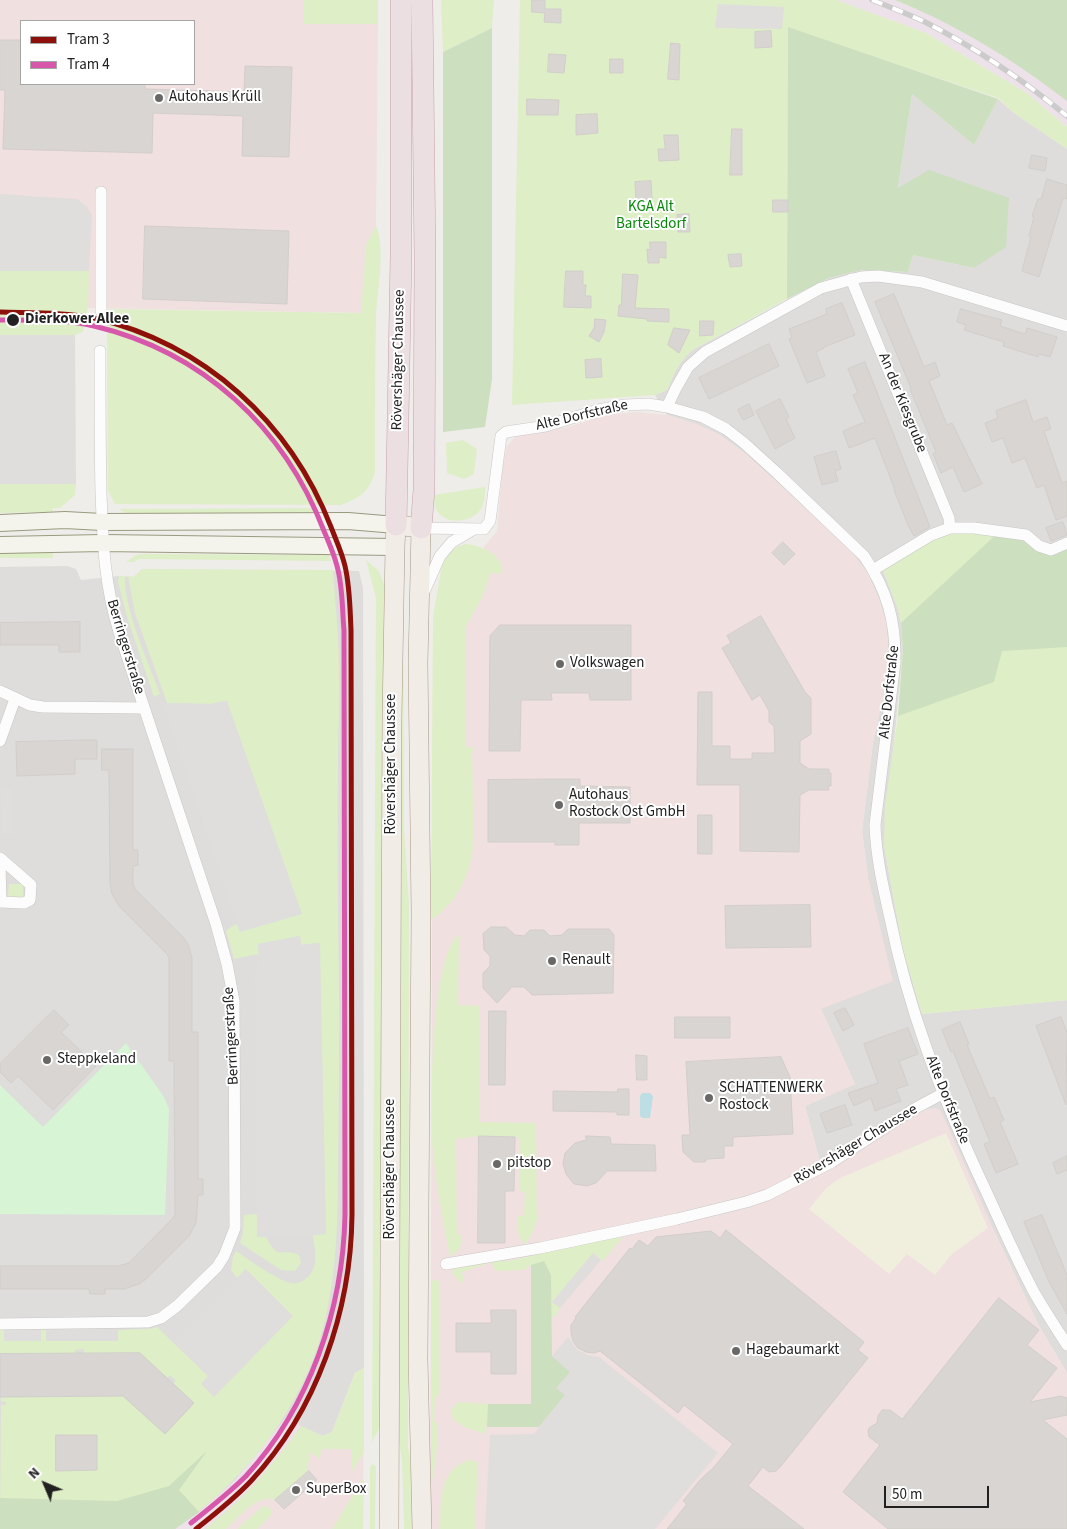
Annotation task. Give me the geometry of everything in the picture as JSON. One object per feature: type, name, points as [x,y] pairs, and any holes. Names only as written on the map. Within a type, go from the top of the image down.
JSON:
[{"type":"highway","name":"Rövershäger Chaussee","points":[[396,525],[401,257],[401,0]]},
{"type":"highway","name":"Rövershäger Chaussee","points":[[421,528],[424,490],[425,257],[422,0]]},
{"type":"main road","points":[[0,523],[65,520],[102,522],[348,522],[421,528]]},
{"type":"main road","name":"Rövershäger Chaussee","points":[[389,1529],[392,727],[396,525]]},
{"type":"main road","points":[[0,545],[103,542],[395,547],[421,528]]},
{"type":"main road","name":"Rövershäger Chaussee","points":[[421,528],[419,602],[421,913],[418,1359],[422,1529]]},
{"type":"street","points":[[101,192],[101,311]]},
{"type":"street","points":[[667,407],[688,367],[705,352],[821,288],[851,279],[878,276],[922,282],[1067,326]]},
{"type":"street","name":"An der Kiesgrube","points":[[851,279],[949,518],[950,528]]},
{"type":"street","points":[[100,351],[102,522]]},
{"type":"street","name":"Alte Dorfstraße","points":[[474,529],[484,529],[490,520],[501,436],[506,432],[546,426],[598,410],[625,405],[648,404],[703,417],[732,434],[776,472],[864,556],[873,570],[888,602],[896,640],[875,825],[876,844],[892,930],[906,988],[919,1031],[942,1094],[1035,1294],[1067,1345]]},
{"type":"street","name":"Berringerstraße","points":[[0,1324],[148,1322],[162,1318],[217,1267],[224,1256],[235,1228],[234,1001],[227,964],[216,924],[112,610],[107,584],[102,522]]},
{"type":"street","points":[[421,528],[474,529]]},
{"type":"street","points":[[873,570],[931,535],[950,528],[974,528],[1026,535],[1039,546],[1051,550],[1067,543]]},
{"type":"street","name":"Rövershäger Chaussee","points":[[419,602],[440,556],[452,542],[474,529]]},
{"type":"street","points":[[0,691],[30,705],[43,707],[144,708]]},
{"type":"street","points":[[0,741],[15,699]]},
{"type":"street","points":[[0,858],[31,885],[30,900],[24,903],[1,902],[0,865]]},
{"type":"street","name":"Rövershäger Chaussee","points":[[446,1264],[549,1246],[677,1219],[767,1195],[832,1162],[914,1109],[942,1094]]},
{"type":"shaded area","points":[[0,0],[304,0],[304,24],[378,24],[376,226],[366,245],[362,313],[88,308],[88,271],[0,271]]},
{"type":"shaded area","points":[[836,0],[895,0],[923,11],[983,43],[1033,74],[1067,101],[1067,127],[1027,93],[926,33]]},
{"type":"shaded area","points":[[718,4],[784,7],[782,29],[715,28]]},
{"type":"shaded area","points":[[912,94],[974,145],[998,99],[1014,113],[1067,149],[1067,543],[881,565],[898,609],[903,649],[884,845],[903,949],[922,1014],[1067,1000],[1067,1373],[1038,1324],[996,1235],[925,1109],[825,1173],[820,1162],[805,1106],[855,1084],[821,1009],[868,877],[862,831],[873,742],[885,688],[888,646],[886,622],[867,572],[848,548],[746,454],[718,434],[696,424],[667,415],[655,395],[667,390],[675,371],[685,356],[694,349],[829,278],[862,270],[908,272],[913,255],[974,268],[898,189]]},
{"type":"shaded area","points":[[0,194],[77,199],[86,206],[92,215],[89,271],[0,271]]},
{"type":"shaded area","points":[[0,335],[75,335],[76,484],[0,484]]},
{"type":"shaded area","points":[[637,412],[667,415],[696,424],[718,434],[746,454],[848,548],[867,572],[880,602],[886,622],[888,646],[885,688],[873,742],[862,831],[868,877],[893,981],[821,1009],[855,1084],[805,1106],[820,1162],[825,1173],[925,1109],[936,1108],[941,1111],[1038,1324],[1067,1373],[1067,1529],[430,1529],[433,617],[456,547],[466,544],[483,548],[497,531],[503,465],[507,446],[515,437],[568,427],[608,414]]},
{"type":"shaded area","points":[[67,566],[76,569],[81,580],[119,576],[134,577],[142,569],[359,571],[363,588],[364,1368],[355,1373],[332,1432],[323,1436],[205,1529],[0,1529],[0,567]]},
{"type":"shaded area","points":[[227,701],[302,914],[240,932],[164,708],[167,703],[210,704]]},
{"type":"shaded area","points":[[1,789],[12,789],[13,834],[2,834]]},
{"type":"shaded area","points":[[300,936],[301,945],[320,943],[326,1234],[257,1237],[255,980],[259,954],[258,944]]},
{"type":"shaded area","points":[[593,1253],[601,1260],[560,1308],[552,1302]]},
{"type":"shaded area","points":[[246,1269],[293,1316],[214,1397],[201,1384],[208,1376],[174,1342]]},
{"type":"shaded area","points":[[4,1330],[41,1330],[41,1341],[4,1341]]},
{"type":"shaded area","points":[[568,1337],[578,1350],[588,1355],[599,1357],[718,1453],[655,1529],[485,1529],[490,1435],[534,1434],[565,1395],[556,1388],[570,1372],[552,1356]]},
{"type":"shaded area","points":[[364,1368],[363,1529],[205,1529],[251,1490],[301,1426],[323,1436],[332,1432],[355,1373]]},
{"type":"shaded area","points":[[287,1416],[301,1426],[279,1457],[251,1490],[205,1529],[175,1529],[199,1512],[235,1480]]},
{"type":"green space","points":[[304,0],[378,0],[378,24],[304,24]]},
{"type":"green space","points":[[441,0],[494,0],[492,28],[443,52]]},
{"type":"green space","name":"KGA Alt Bartelsdorf","points":[[520,0],[836,0],[926,33],[1027,93],[1067,127],[1067,149],[1014,113],[998,98],[788,28],[787,299],[694,349],[678,367],[667,390],[655,395],[512,405]]},
{"type":"green space","points":[[895,0],[1067,0],[1067,101],[1026,71],[984,44],[941,21]]},
{"type":"green space","points":[[788,27],[998,99],[974,145],[912,94],[898,188],[929,170],[1009,198],[1006,247],[974,268],[913,255],[908,272],[862,270],[829,278],[787,299]]},
{"type":"green space","points":[[492,28],[492,379],[485,427],[443,432],[443,52]]},
{"type":"green space","points":[[376,226],[379,235],[381,257],[376,316],[375,472],[367,489],[353,500],[341,505],[115,504],[108,491],[107,309],[361,313],[366,245]]},
{"type":"green space","points":[[0,271],[89,271],[88,308],[83,332],[75,335],[0,335]]},
{"type":"green space","points":[[463,440],[477,449],[474,474],[464,479],[447,473],[446,443]]},
{"type":"green space","points":[[0,484],[76,484],[75,495],[60,508],[53,508],[53,512],[0,513]]},
{"type":"green space","points":[[485,487],[482,507],[467,519],[454,521],[447,519],[441,516],[436,509],[434,495]]},
{"type":"green space","points":[[312,508],[314,513],[126,513],[119,509]]},
{"type":"green space","points":[[974,528],[1039,546],[1067,543],[1067,1000],[922,1014],[903,949],[884,845],[885,805],[898,716],[903,649],[898,609],[881,565],[931,535]]},
{"type":"green space","points":[[1001,530],[1039,546],[1067,543],[1067,647],[1002,651],[994,682],[898,716],[903,649],[901,623]]},
{"type":"green space","points":[[466,544],[485,549],[496,556],[502,567],[502,574],[490,573],[483,596],[466,626],[465,748],[475,747],[472,753],[473,850],[471,860],[469,869],[457,894],[445,909],[431,920],[433,617],[443,559],[453,549]]},
{"type":"green space","points":[[0,553],[53,553],[53,558],[0,558]]},
{"type":"green space","points":[[136,555],[329,555],[331,561],[139,559],[134,562],[126,562]]},
{"type":"green space","points":[[366,560],[379,571],[385,587],[381,1425],[372,1442],[376,598]]},
{"type":"green space","points":[[142,569],[333,570],[339,691],[339,998],[337,1230],[330,1298],[319,1343],[308,1371],[280,1423],[243,1470],[221,1492],[175,1529],[0,1529],[1,1405],[6,1405],[6,1402],[1,1401],[1,1397],[123,1396],[165,1434],[194,1403],[173,1384],[176,1381],[170,1375],[167,1378],[84,1354],[84,1349],[75,1350],[75,1354],[0,1354],[0,1330],[4,1330],[5,1341],[41,1340],[41,1330],[46,1330],[46,1341],[118,1341],[118,1330],[157,1327],[208,1376],[214,1397],[246,1269],[237,1278],[231,1270],[236,1251],[278,1278],[295,1283],[307,1278],[313,1271],[315,1255],[313,1235],[326,1234],[319,943],[301,945],[300,936],[258,944],[259,954],[234,959],[226,931],[237,924],[240,932],[227,701],[210,704],[167,703],[135,613],[128,576],[134,577]]},
{"type":"green space","points":[[402,575],[404,830],[409,903],[408,1446],[411,1467],[412,1529],[404,1529],[402,1462],[398,1432]]},
{"type":"green space","points":[[119,576],[125,576],[125,589],[132,619],[160,694],[154,697],[127,617],[118,582]]},
{"type":"green space","points":[[9,884],[23,884],[23,898],[8,897]]},
{"type":"green space","points":[[459,935],[458,1005],[480,1006],[480,1122],[536,1123],[537,1221],[532,1234],[525,1244],[520,1238],[518,1227],[518,1216],[524,1216],[525,1192],[519,1191],[520,1138],[479,1136],[456,1139],[457,1235],[462,1235],[462,1239],[458,1250],[450,1256],[433,1151],[432,1072],[437,1002],[442,972],[449,949]]},
{"type":"green space","points":[[126,1043],[164,1097],[169,1109],[165,1215],[0,1214],[0,1085],[43,1127]]},
{"type":"green space","points":[[946,1133],[988,1228],[952,1254],[935,1275],[907,1254],[889,1274],[809,1209],[826,1188],[840,1178]]},
{"type":"green space","points":[[257,1214],[257,1237],[266,1237],[270,1245],[277,1252],[299,1255],[301,1263],[295,1271],[281,1270],[240,1243],[243,1233],[244,1215]]},
{"type":"green space","points":[[621,1235],[621,1239],[603,1261],[593,1253],[552,1302],[560,1308],[554,1317],[551,1317],[551,1275],[531,1265],[524,1270],[495,1271],[491,1262],[462,1272],[464,1282],[461,1283],[452,1273],[454,1267],[500,1257],[504,1262]]},
{"type":"green space","points":[[544,1261],[551,1275],[552,1356],[570,1372],[565,1395],[539,1427],[487,1427],[488,1404],[531,1404],[531,1265]]},
{"type":"green space","points":[[434,1279],[440,1282],[439,1394],[435,1399],[434,1420],[438,1425],[437,1447],[433,1478],[431,1478],[432,1281]]},
{"type":"green space","points":[[364,1368],[364,1452],[351,1473],[351,1449],[321,1449],[320,1460],[311,1452],[307,1468],[309,1471],[275,1500],[262,1500],[255,1503],[226,1529],[205,1529],[257,1481],[301,1426],[323,1436],[332,1432],[355,1373]]},
{"type":"green space","points":[[458,1402],[488,1404],[486,1434],[464,1427],[453,1419],[451,1409]]},
{"type":"green space","points":[[207,1451],[179,1490],[199,1512],[175,1529],[0,1529],[0,1498],[117,1501],[169,1486]]},
{"type":"green space","points":[[469,1460],[478,1462],[475,1529],[440,1529],[441,1498],[446,1479],[459,1465]]},
{"type":"green space","points":[[372,1464],[376,1466],[375,1529],[370,1529],[370,1468]]},
{"type":"green space","points":[[362,1480],[364,1480],[363,1529],[332,1529]]},
{"type":"green space","points":[[263,1506],[267,1506],[273,1512],[257,1529],[237,1529]]},
{"type":"water","points":[[642,1093],[650,1093],[653,1096],[650,1118],[640,1116],[640,1096]]},
{"type":"building","points":[[532,0],[545,0],[545,9],[561,9],[561,23],[544,22],[545,13],[532,12]]},
{"type":"building","points":[[771,31],[772,47],[755,48],[755,32]]},
{"type":"building","name":"Autohaus Krüll","points":[[0,40],[20,40],[20,85],[145,85],[145,89],[244,92],[245,66],[292,67],[289,157],[242,156],[243,116],[153,113],[152,153],[3,149],[5,90],[0,90]]},
{"type":"building","points":[[671,43],[680,44],[679,80],[668,79]]},
{"type":"building","points":[[549,54],[566,55],[564,73],[548,72]]},
{"type":"building","points":[[610,59],[623,59],[623,73],[610,73]]},
{"type":"building","points":[[527,99],[559,100],[558,115],[527,115]]},
{"type":"building","points":[[597,114],[598,133],[576,135],[576,115]]},
{"type":"building","points":[[732,129],[742,129],[742,175],[730,175]]},
{"type":"building","points":[[664,135],[678,135],[679,160],[659,161],[658,149],[665,149]]},
{"type":"building","points":[[1032,155],[1047,158],[1045,171],[1029,168]]},
{"type":"building","points":[[1047,179],[1067,185],[1067,199],[1063,198],[1039,277],[1022,271],[1031,237],[1029,236],[1034,217],[1032,216],[1038,199],[1041,199]]},
{"type":"building","points":[[651,181],[652,199],[636,200],[635,182]]},
{"type":"building","points":[[773,200],[788,200],[788,212],[773,212]]},
{"type":"building","points":[[689,214],[690,232],[678,232],[677,215]]},
{"type":"building","points":[[145,226],[289,231],[287,304],[143,299]]},
{"type":"building","points":[[650,242],[666,242],[666,258],[659,257],[659,263],[648,263],[647,249],[650,250]]},
{"type":"building","points":[[741,254],[742,266],[730,267],[728,255]]},
{"type":"building","points":[[566,271],[583,271],[583,285],[586,285],[585,296],[591,296],[591,308],[564,307]]},
{"type":"building","points":[[623,274],[638,275],[635,308],[669,309],[669,322],[647,321],[647,319],[618,316],[619,305],[621,305]]},
{"type":"building","points":[[894,294],[924,367],[935,362],[940,376],[929,381],[947,425],[952,423],[982,484],[964,492],[953,467],[941,473],[933,454],[936,452],[875,302]]},
{"type":"building","points":[[842,303],[855,335],[816,352],[825,376],[807,383],[789,339],[792,338],[789,329],[827,314],[826,309]]},
{"type":"building","points":[[961,309],[1002,320],[1000,326],[1025,334],[1027,328],[1057,337],[1050,357],[1039,354],[1038,357],[1003,346],[1004,342],[964,330],[966,325],[957,322]]},
{"type":"building","points":[[595,319],[606,320],[604,332],[599,342],[589,336],[594,328]]},
{"type":"building","points":[[700,321],[714,321],[713,335],[700,336]]},
{"type":"building","points":[[674,328],[690,330],[679,353],[668,345]]},
{"type":"building","points":[[769,344],[779,366],[709,399],[699,378]]},
{"type":"building","points":[[601,359],[602,377],[586,378],[585,360]]},
{"type":"building","points":[[865,362],[930,527],[914,536],[894,490],[875,438],[849,448],[843,431],[865,422],[853,395],[858,393],[848,369]]},
{"type":"building","points":[[780,399],[789,417],[786,419],[795,438],[775,449],[756,411]]},
{"type":"building","points":[[1026,400],[1033,422],[1047,417],[1051,429],[1044,431],[1062,483],[1067,481],[1067,516],[1056,520],[1044,485],[1037,488],[1025,458],[1012,463],[1003,438],[992,442],[985,423],[998,418],[996,411]]},
{"type":"building","points":[[749,404],[754,415],[743,420],[738,410]]},
{"type":"building","points":[[836,451],[841,469],[835,471],[838,481],[822,485],[814,457]]},
{"type":"building","points":[[1063,522],[1067,535],[1051,541],[1046,528]]},
{"type":"building","points":[[783,542],[795,554],[784,565],[772,553]]},
{"type":"building","points":[[761,616],[805,692],[811,698],[811,734],[800,741],[800,763],[809,769],[829,769],[829,773],[831,773],[831,786],[828,786],[829,790],[809,790],[800,795],[799,852],[740,851],[740,785],[697,785],[698,692],[712,692],[712,746],[730,746],[730,759],[752,759],[752,753],[775,753],[774,726],[769,722],[769,711],[760,695],[752,700],[722,648],[731,643],[727,636]]},
{"type":"building","points":[[80,622],[80,652],[59,652],[59,645],[0,645],[0,623]]},
{"type":"building","name":"Volkswagen","points":[[500,625],[631,625],[631,700],[590,700],[589,693],[551,693],[552,700],[521,700],[520,751],[489,751],[490,636]]},
{"type":"building","points":[[97,740],[97,759],[75,759],[75,774],[17,776],[16,742]]},
{"type":"building","points":[[102,749],[133,749],[133,850],[138,850],[138,865],[133,866],[133,884],[135,889],[183,937],[188,944],[192,958],[192,1032],[198,1032],[198,1179],[203,1179],[203,1195],[198,1195],[196,1223],[189,1236],[139,1284],[124,1289],[105,1289],[105,1294],[90,1294],[89,1289],[0,1289],[0,1266],[118,1266],[129,1263],[175,1215],[174,1061],[169,1061],[169,958],[119,906],[112,894],[110,884],[109,770],[102,770]]},
{"type":"building","name":"Autohaus Rostock Ost GmbH","points":[[580,779],[580,786],[630,787],[630,823],[579,823],[579,845],[555,845],[555,842],[488,842],[488,780]]},
{"type":"building","points":[[698,815],[712,815],[712,854],[698,854]]},
{"type":"building","points":[[810,905],[811,947],[726,948],[725,906]]},
{"type":"building","name":"Renault","points":[[491,927],[506,927],[515,935],[524,936],[530,930],[544,930],[550,936],[562,935],[568,929],[609,929],[614,935],[613,993],[532,995],[524,987],[512,987],[497,1003],[483,988],[483,973],[490,966],[490,956],[484,950],[483,934]]},
{"type":"building","points":[[845,1008],[854,1025],[843,1031],[834,1013]]},
{"type":"building","name":"Steppkeland","points":[[54,1010],[69,1025],[61,1032],[96,1066],[53,1110],[18,1076],[11,1083],[0,1072],[0,1064]]},
{"type":"building","points":[[489,1011],[506,1011],[505,1085],[489,1085]]},
{"type":"building","points":[[675,1017],[730,1017],[730,1038],[675,1038]]},
{"type":"building","points":[[1061,1017],[1067,1033],[1066,1105],[1036,1026]]},
{"type":"building","points":[[960,1022],[969,1044],[967,1045],[990,1099],[994,1097],[1004,1120],[1000,1122],[1018,1164],[996,1173],[984,1144],[990,1142],[953,1051],[951,1052],[942,1030]]},
{"type":"building","points":[[908,1028],[918,1054],[899,1061],[908,1085],[896,1089],[901,1101],[875,1111],[871,1098],[854,1106],[848,1093],[878,1083],[864,1044]]},
{"type":"building","points":[[636,1055],[647,1056],[647,1080],[637,1080]]},
{"type":"building","points":[[781,1057],[790,1077],[793,1134],[733,1137],[733,1146],[724,1146],[724,1158],[707,1159],[705,1162],[694,1162],[683,1152],[682,1135],[690,1135],[686,1062]]},
{"type":"building","points":[[618,1089],[629,1089],[629,1115],[617,1115],[617,1112],[553,1111],[553,1091],[617,1092]]},
{"type":"building","points":[[845,1105],[852,1125],[827,1133],[820,1114]]},
{"type":"building","name":"pitstop","points":[[479,1136],[515,1137],[514,1191],[505,1191],[505,1243],[478,1243]]},
{"type":"building","points":[[586,1136],[610,1137],[611,1144],[655,1145],[656,1171],[607,1171],[596,1183],[587,1186],[574,1184],[566,1174],[563,1164],[565,1153],[575,1143],[586,1140]]},
{"type":"building","points":[[1067,1156],[1067,1170],[1057,1174],[1053,1163]]},
{"type":"building","points":[[1042,1215],[1067,1275],[1067,1314],[1049,1282],[1024,1222]]},
{"type":"building","name":"Hagebaumarkt","points":[[726,1230],[864,1342],[858,1350],[868,1358],[781,1466],[776,1471],[769,1472],[763,1467],[748,1486],[804,1529],[667,1529],[687,1504],[683,1501],[733,1444],[684,1405],[678,1413],[600,1351],[594,1353],[586,1352],[578,1348],[573,1341],[571,1325],[575,1317],[630,1248],[632,1249],[639,1240],[648,1246],[656,1237],[711,1231],[720,1238]]},
{"type":"building","points":[[999,1298],[1039,1330],[1027,1345],[1057,1368],[1030,1402],[1061,1396],[1067,1398],[1067,1415],[1043,1420],[1067,1439],[1067,1529],[888,1529],[843,1492],[880,1445],[869,1437],[869,1428],[877,1423],[878,1416],[882,1410],[890,1410],[902,1419]]},
{"type":"building","points":[[491,1310],[516,1310],[516,1374],[491,1374],[491,1352],[456,1352],[456,1323],[491,1323]]},
{"type":"building","points":[[140,1353],[194,1403],[165,1434],[123,1396],[0,1397],[0,1354]]},
{"type":"building","points":[[56,1435],[97,1435],[97,1470],[56,1471]]},
{"type":"building","name":"SuperBox","points":[[309,1471],[317,1480],[284,1509],[275,1500]]},
{"type":"tram line","name":"3","points":[[0,312],[59,314],[94,318],[134,330],[172,347],[207,368],[239,393],[267,422],[292,454],[314,489],[331,527],[347,574],[351,630],[352,1215],[345,1287],[337,1323],[326,1357],[312,1391],[294,1423],[274,1453],[251,1481],[196,1529]]},
{"type":"tram line","name":"4","points":[[0,320],[59,321],[94,326],[134,338],[170,354],[204,375],[235,399],[262,427],[287,459],[307,493],[324,531],[339,574],[344,630],[345,1215],[338,1286],[319,1354],[305,1387],[288,1419],[269,1449],[246,1476],[191,1523]]},
{"type":"tram line","points":[[0,321],[13,321]]},
{"type":"railway","points":[[872,0],[906,13],[963,43],[1016,77],[1067,116]]},
{"type":"place","name":"Autohaus Krüll","points":[[159,98]]},
{"type":"place","name":"Dierkower Allee","points":[[13,320]]},
{"type":"place","name":"Volkswagen","points":[[560,664]]},
{"type":"place","name":"Autohaus Rostock Ost GmbH","points":[[559,805]]},
{"type":"place","name":"Renault","points":[[552,961]]},
{"type":"place","name":"Steppkeland","points":[[47,1060]]},
{"type":"place","name":"SCHATTENWERK Rostock","points":[[709,1098]]},
{"type":"place","name":"pitstop","points":[[497,1164]]},
{"type":"place","name":"Hagebaumarkt","points":[[736,1351]]},
{"type":"place","name":"SuperBox","points":[[296,1490]]}]
